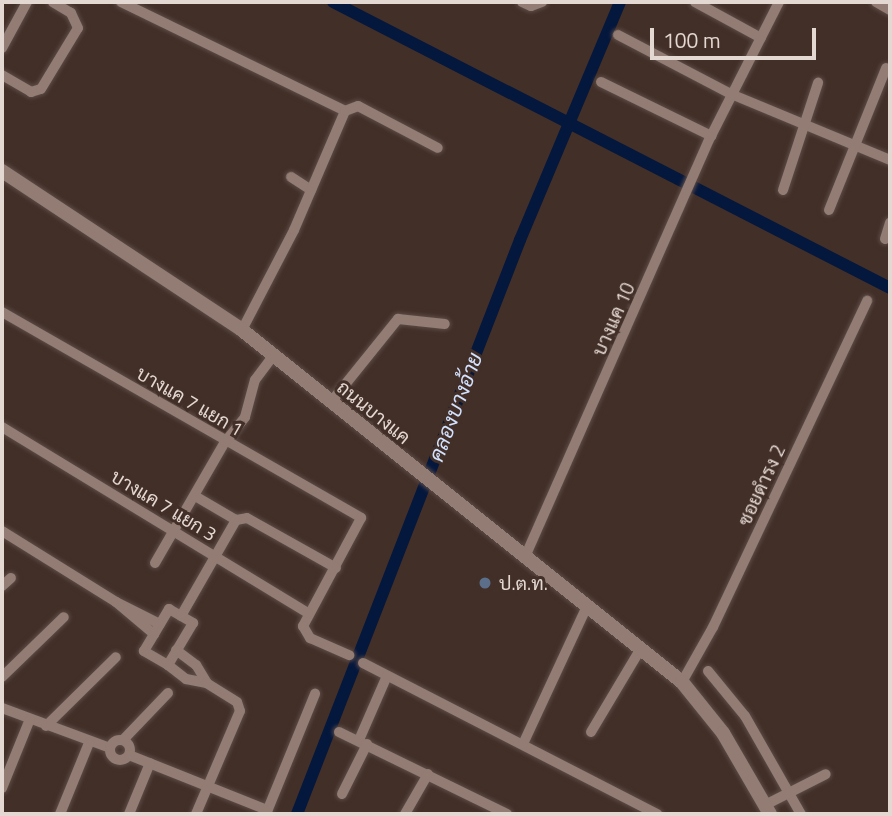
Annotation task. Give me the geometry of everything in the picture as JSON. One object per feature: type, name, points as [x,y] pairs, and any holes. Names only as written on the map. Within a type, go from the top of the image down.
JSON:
[{"type":"main road","name":"ถนนบางแค","points":[[2,171],[242,330],[413,468],[589,604],[682,682],[723,733],[768,810]]},
{"type":"street","points":[[2,48],[27,2]]},
{"type":"street","points":[[2,75],[31,92],[41,89],[78,28],[71,13],[53,2]]},
{"type":"street","points":[[121,2],[345,111]]},
{"type":"street","points":[[522,2],[531,6],[542,2]]},
{"type":"street","points":[[695,2],[761,38]]},
{"type":"street","name":"บางแค 10","points":[[526,557],[711,136],[779,2]]},
{"type":"street","points":[[876,2],[890,10]]},
{"type":"street","points":[[618,35],[732,94],[890,160]]},
{"type":"street","points":[[829,210],[857,146],[886,68]]},
{"type":"street","points":[[601,82],[711,136]]},
{"type":"street","points":[[783,190],[818,83]]},
{"type":"street","points":[[242,330],[312,190],[345,111],[358,106],[438,148]]},
{"type":"street","points":[[291,177],[312,190]]},
{"type":"street","points":[[885,239],[890,223]]},
{"type":"street","name":"ซอยดำรง 2","points":[[682,682],[713,627],[867,301]]},
{"type":"street","name":"บางแค 7 แยก 1","points":[[2,312],[361,518],[336,568]]},
{"type":"street","points":[[331,402],[398,319],[445,324]]},
{"type":"street","points":[[155,563],[225,442],[245,416],[256,380],[273,356]]},
{"type":"street","name":"บางแค 7 แยก 3","points":[[2,427],[308,613]]},
{"type":"street","points":[[195,496],[236,520],[247,518],[336,568],[308,613],[303,632],[349,655]]},
{"type":"street","points":[[181,616],[236,520]]},
{"type":"street","points":[[2,531],[157,629]]},
{"type":"street","points":[[2,586],[11,578]]},
{"type":"street","points":[[523,744],[589,604]]},
{"type":"street","points":[[168,665],[192,623],[169,609],[144,651],[186,679],[207,683],[237,702],[240,711],[196,814]]},
{"type":"street","points":[[2,677],[64,617]]},
{"type":"street","points":[[591,732],[641,648]]},
{"type":"street","points":[[176,650],[196,664],[207,683]]},
{"type":"street","points":[[46,726],[116,657]]},
{"type":"street","points":[[363,663],[657,814]]},
{"type":"street","points":[[708,671],[745,716],[801,814]]},
{"type":"street","points":[[342,794],[387,676]]},
{"type":"street","points":[[123,740],[167,693]]},
{"type":"street","points":[[110,748],[115,759],[129,755],[266,812],[315,694]]},
{"type":"street","points":[[2,708],[89,743],[110,748]]},
{"type":"street","points":[[2,788],[30,719]]},
{"type":"street","points":[[339,732],[428,774],[484,809],[507,814]]},
{"type":"street","points":[[110,748],[116,740],[123,740],[130,747],[129,755]]},
{"type":"street","points":[[60,814],[89,743]]},
{"type":"street","points":[[129,814],[150,763]]},
{"type":"street","points":[[405,814],[428,774]]},
{"type":"street","points":[[768,810],[790,793],[826,774]]},
{"type":"street","points":[[628,814],[633,803]]},
{"type":"waterway","points":[[333,2],[890,288]]},
{"type":"waterway","name":"คลองบางอ้าย","points":[[297,814],[520,240],[620,2]]},
{"type":"place","name":"ป.ต.ท.","points":[[485,583]]}]
